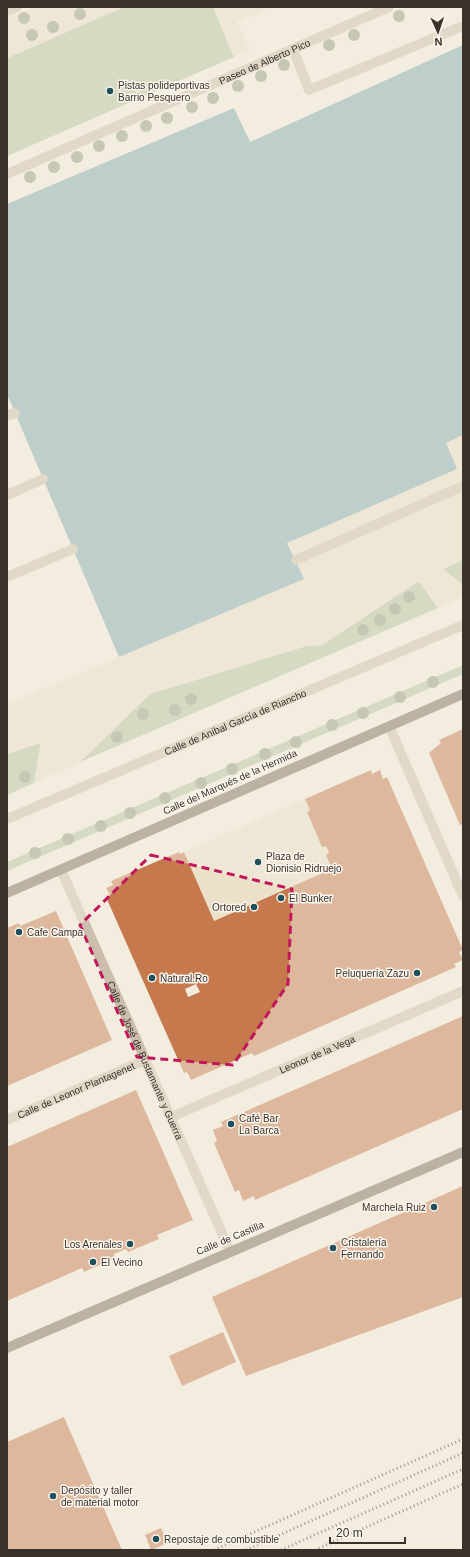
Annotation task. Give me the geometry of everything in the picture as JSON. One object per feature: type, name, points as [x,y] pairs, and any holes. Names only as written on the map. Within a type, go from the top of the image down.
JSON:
[{"type":"main road","name":"Calle del Marqués de la Hermida","points":[[7,893],[463,694]]},
{"type":"main road","name":"Calle de Castilla","points":[[7,1348],[463,1152]]},
{"type":"street","points":[[7,11],[17,7]]},
{"type":"street","name":"Paseo de Alberto Pico","points":[[7,174],[389,7]]},
{"type":"street","points":[[293,49],[309,90],[463,26]]},
{"type":"street","points":[[7,494],[43,479]]},
{"type":"street","points":[[296,560],[463,486]]},
{"type":"street","points":[[7,577],[73,549]]},
{"type":"street","name":"Calle de Anibal García de Riancho","points":[[7,819],[463,625]]},
{"type":"street","points":[[389,726],[463,896]]},
{"type":"street","name":"Calle de José de Bustamante y Guerra","points":[[61,870],[145,1060],[172,1117],[230,1251]]},
{"type":"street","name":"Leonor de la Vega","points":[[172,1117],[463,991]]},
{"type":"street","name":"Calle de Leonor Plantagenet","points":[[7,1120],[145,1060]]},
{"type":"highlighted area","points":[[151,855],[292,889],[288,984],[233,1065],[137,1057],[80,925]]},
{"type":"green space","name":"Pistas polideportivas Barrio Pesquero","points":[[124,7],[213,7],[234,57],[7,156],[7,58]]},
{"type":"green space","points":[[463,560],[463,585],[443,569]]},
{"type":"green space","points":[[419,581],[438,608],[80,762],[150,694],[306,646],[322,645]]},
{"type":"green space","points":[[463,665],[463,674],[7,871],[7,862]]},
{"type":"green space","points":[[41,742],[34,783],[7,795],[7,754]]},
{"type":"shaded area","points":[[34,7],[124,7],[7,58],[7,19]]},
{"type":"shaded area","points":[[213,7],[271,7],[237,22],[250,50],[234,57]]},
{"type":"shaded area","points":[[463,435],[463,560],[443,569],[463,585],[463,597],[438,608],[419,581],[322,645],[306,646],[150,694],[80,762],[34,783],[41,743],[7,754],[7,704],[304,579],[287,543],[457,469],[446,443]]},
{"type":"shaded area","name":"Plaza de Dionisio Ridruejo","points":[[305,799],[310,810],[307,812],[322,847],[326,846],[329,853],[326,855],[332,869],[214,921],[184,852]]},
{"type":"water","points":[[463,45],[463,435],[446,443],[457,469],[287,543],[304,579],[119,657],[7,394],[7,204],[234,108],[250,142]]},
{"type":"building","points":[[463,729],[463,824],[460,825],[429,753],[441,743],[439,740]]},
{"type":"building","points":[[371,770],[372,774],[380,770],[383,779],[387,777],[463,950],[459,952],[463,960],[454,964],[456,967],[254,1056],[252,1053],[191,1080],[187,1072],[184,1073],[140,974],[106,897],[110,895],[106,888],[113,885],[111,881],[179,852],[180,854],[184,852],[214,921],[332,869],[326,855],[329,853],[326,846],[322,847],[307,812],[310,810],[305,799]],"holes":[[[196,984],[200,992],[188,997],[185,989]]]},
{"type":"building","points":[[56,911],[112,1040],[7,1086],[7,928],[19,923],[20,926]]},
{"type":"building","points":[[463,1016],[463,1109],[255,1200],[254,1196],[243,1201],[239,1190],[235,1192],[214,1143],[217,1141],[213,1130],[223,1126],[221,1122]]},
{"type":"building","points":[[136,1090],[193,1220],[157,1235],[159,1239],[128,1252],[126,1249],[114,1254],[115,1258],[84,1272],[82,1268],[7,1301],[7,1147]]},
{"type":"building","points":[[463,1186],[463,1297],[246,1376],[212,1297]]},
{"type":"building","points":[[223,1332],[236,1362],[182,1386],[169,1356]]},
{"type":"building","name":"Depósito y taller de material motor","points":[[64,1417],[122,1550],[7,1550],[7,1442]]},
{"type":"building","name":"Repostaje de combustible","points":[[161,1528],[168,1543],[151,1550],[145,1535]]},
{"type":"railway","points":[[214,1550],[463,1439]]},
{"type":"railway","points":[[246,1550],[463,1453]]},
{"type":"railway","points":[[281,1550],[463,1469]]},
{"type":"railway","points":[[315,1550],[463,1484]]},
{"type":"place","name":"Pistas polideportivas Barrio Pesquero","points":[[110,91]]},
{"type":"place","name":"Plaza de Dionisio Ridruejo","points":[[258,862]]},
{"type":"place","name":"El Bunker","points":[[281,898]]},
{"type":"place","name":"Ortored","points":[[254,907]]},
{"type":"place","name":"Cafe Campa","points":[[19,932]]},
{"type":"place","name":"Peluquería Zazu","points":[[417,973]]},
{"type":"place","name":"Natural.Ro","points":[[152,978]]},
{"type":"place","name":"Café Bar La Barca","points":[[231,1124]]},
{"type":"place","name":"Marchela Ruiz","points":[[434,1207]]},
{"type":"place","name":"Los Arenales","points":[[130,1244]]},
{"type":"place","name":"Cristalería Fernando","points":[[333,1248]]},
{"type":"place","name":"El Vecino","points":[[93,1262]]},
{"type":"place","name":"Depósito y taller de material motor","points":[[53,1496]]},
{"type":"place","name":"Repostaje de combustible","points":[[156,1539]]}]
